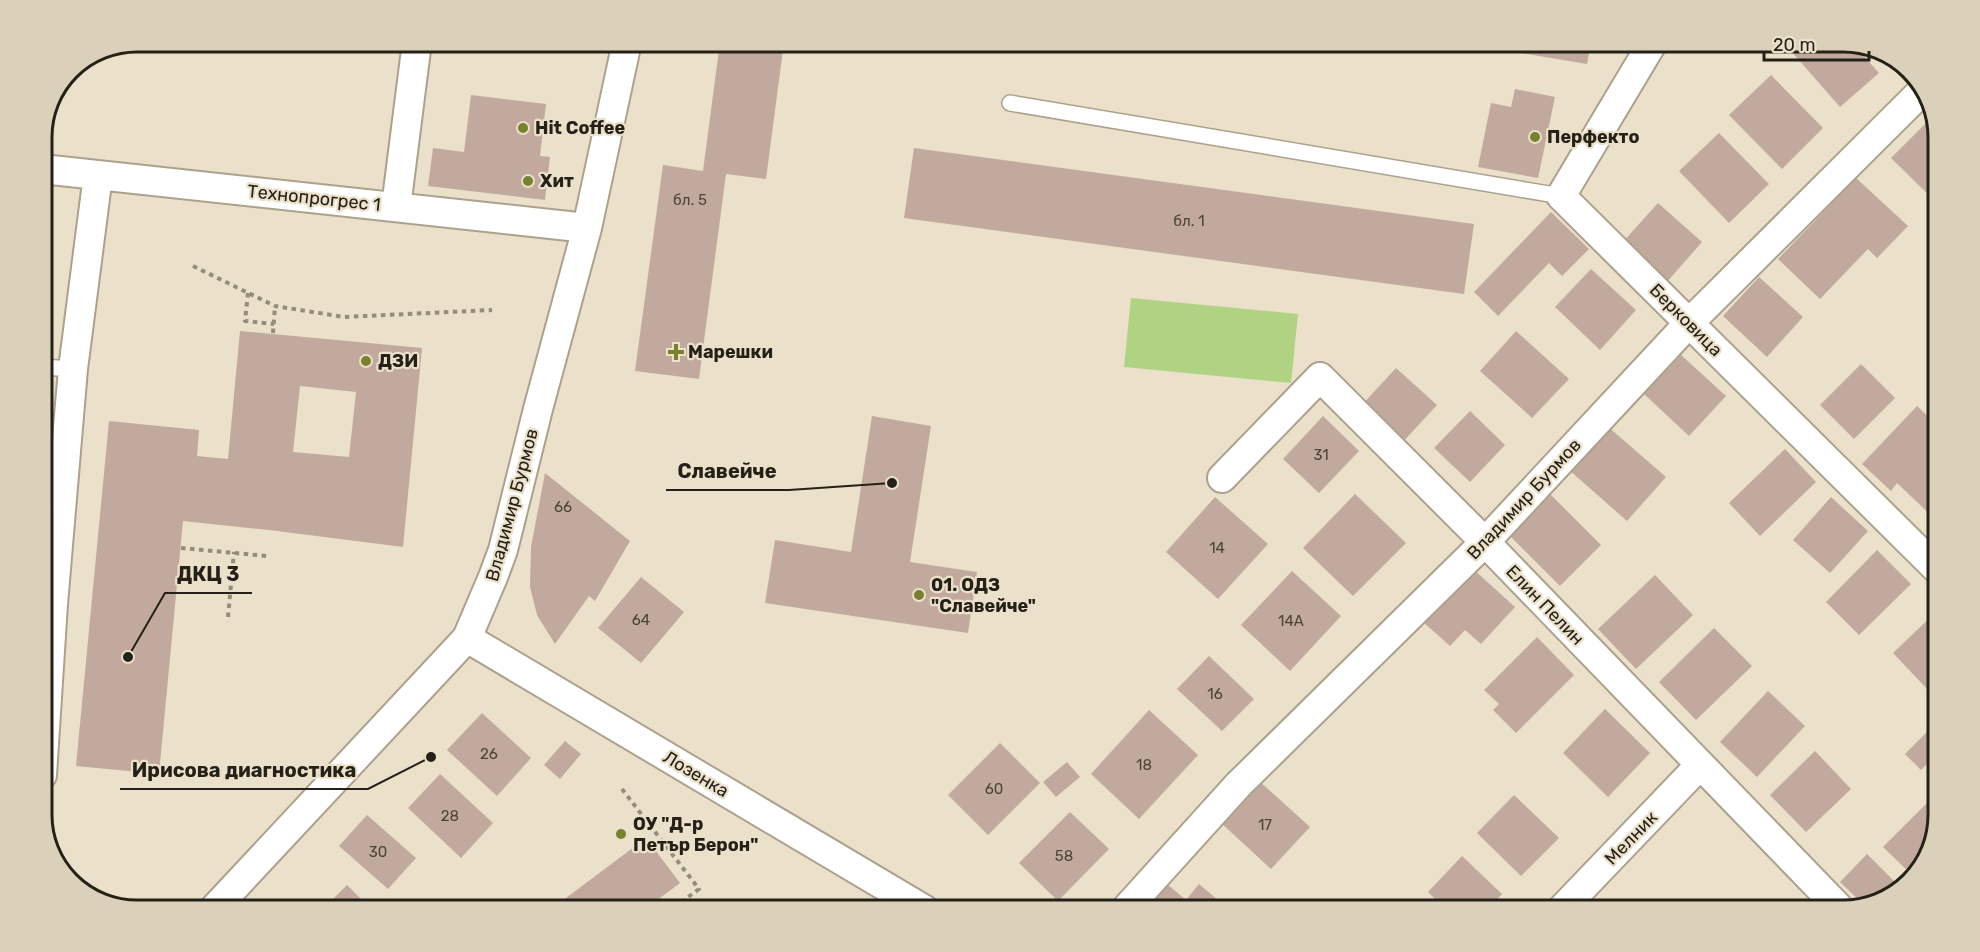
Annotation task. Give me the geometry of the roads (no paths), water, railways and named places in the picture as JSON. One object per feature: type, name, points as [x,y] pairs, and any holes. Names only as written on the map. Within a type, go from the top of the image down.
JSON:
[{"type":"street","points":[[396,207],[416,52]]},
{"type":"street","name":"Владимир Бурмов","points":[[222,900],[467,638],[503,550],[587,228],[625,52]]},
{"type":"street","points":[[1561,196],[1647,52]]},
{"type":"street","name":"Владимир Бурмов","points":[[1134,900],[1238,785],[1485,542],[1689,322],[1917,96]]},
{"type":"street","name":"Технопрогрес 1","points":[[53,170],[587,228]]},
{"type":"street","points":[[53,556],[73,369],[98,175]]},
{"type":"street","name":"Берковица","points":[[1561,196],[1928,560]]},
{"type":"street","name":"Елин Пелин","points":[[1222,478],[1320,376],[1485,542],[1831,900]]},
{"type":"street","name":"Лозенка","points":[[467,638],[908,900]]},
{"type":"street","name":"Мелник","points":[[1571,900],[1700,765]]},
{"type":"lane","points":[[1010,103],[1561,196]]},
{"type":"lane","points":[[53,368],[73,369]]},
{"type":"place","name":"Hit Coffee","points":[[523,128]]},
{"type":"place","name":"Перфекто","points":[[1535,137]]},
{"type":"place","name":"Хит","points":[[528,181]]},
{"type":"place","name":"Марешки","points":[[676,352]]},
{"type":"place","name":"ДЗИ","points":[[366,361]]},
{"type":"place","name":"Славейче","points":[[892,483]]},
{"type":"place","name":"01. ОДЗ \"Славейче\"","points":[[919,595]]},
{"type":"place","name":"ДКЦ 3","points":[[128,657]]},
{"type":"place","name":"Ирисова диагностика","points":[[431,757]]},
{"type":"place","name":"ОУ \"Д-р Петър Берон\"","points":[[621,834]]}]
